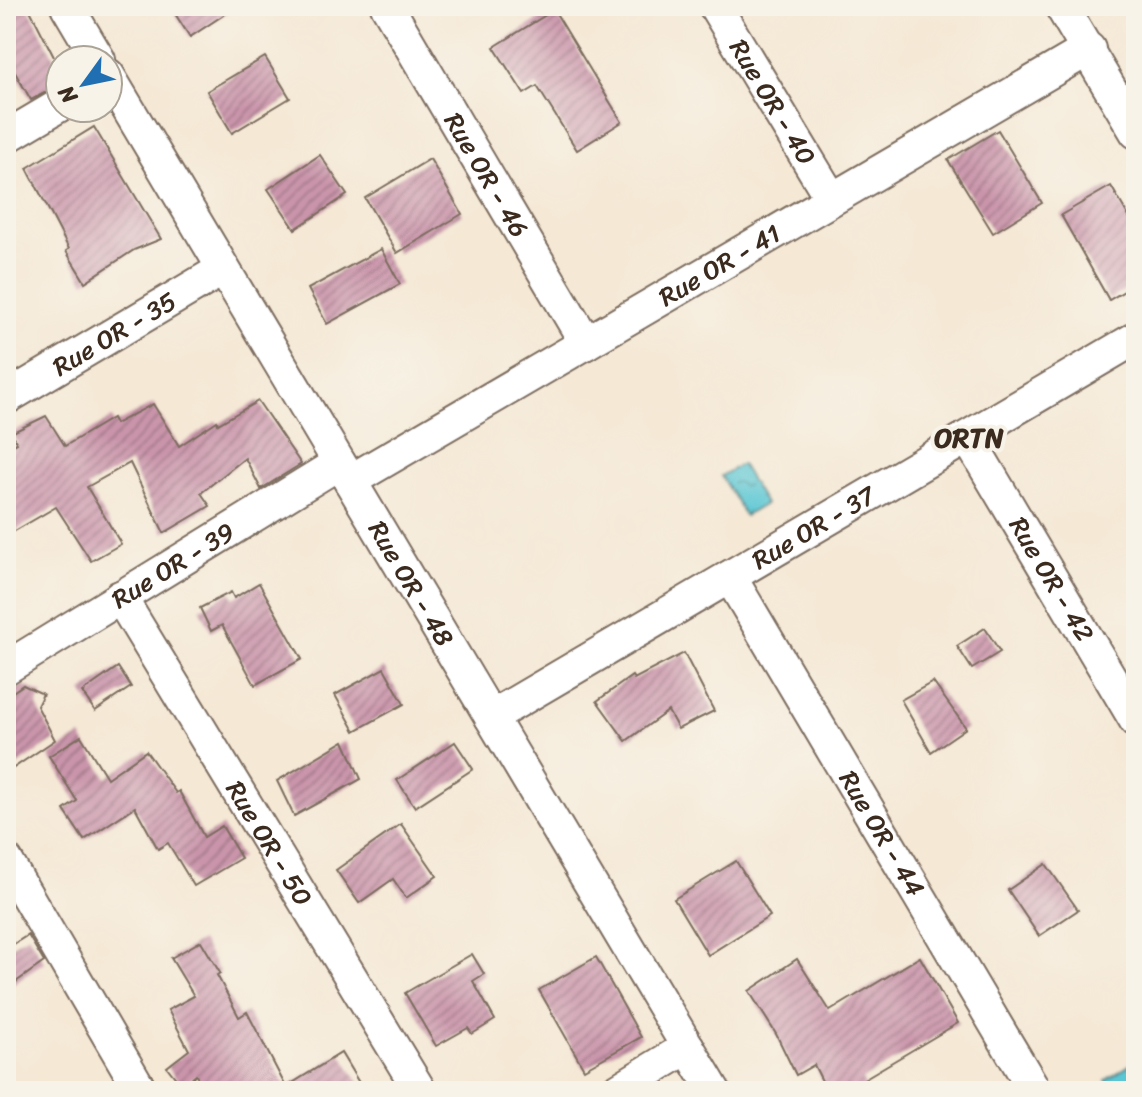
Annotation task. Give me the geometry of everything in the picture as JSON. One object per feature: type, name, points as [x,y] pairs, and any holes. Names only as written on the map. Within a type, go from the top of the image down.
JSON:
[{"type":"street","points":[[67,6],[90,44]]},
{"type":"street","name":"Rue OR - 46","points":[[387,6],[586,343]]},
{"type":"street","name":"Rue OR - 40","points":[[715,6],[831,198]]},
{"type":"street","points":[[1061,6],[1136,132]]},
{"type":"street","name":"Rue OR - 41","points":[[345,472],[586,343],[1089,49]]},
{"type":"street","name":"Rue OR - 48","points":[[124,103],[714,1091]]},
{"type":"street","points":[[6,137],[44,114]]},
{"type":"street","name":"Rue OR - 35","points":[[6,398],[223,269]]},
{"type":"street","name":"Rue OR - 37","points":[[491,717],[1136,338]]},
{"type":"street","name":"Rue OR - 42","points":[[968,438],[1136,721]]},
{"type":"street","name":"Rue OR - 39","points":[[6,668],[120,597],[345,472]]},
{"type":"street","name":"Rue OR - 44","points":[[730,577],[1035,1091]]},
{"type":"street","name":"Rue OR - 50","points":[[120,597],[420,1091]]},
{"type":"street","points":[[6,860],[141,1091]]},
{"type":"street","points":[[616,1091],[688,1047]]},
{"type":"water","points":[[741,464],[765,504],[745,516],[721,476]]},
{"type":"water","points":[[1136,1061],[1136,1091],[1113,1091],[1106,1080]]},
{"type":"building","points":[[21,6],[28,6],[47,44],[44,44],[44,93],[31,100],[6,57],[6,16]]},
{"type":"building","points":[[170,6],[237,6],[190,37]]},
{"type":"building","points":[[554,10],[622,122],[577,150],[537,86],[524,94],[494,47]]},
{"type":"building","points":[[265,57],[290,98],[232,133],[207,91]]},
{"type":"building","points":[[94,127],[161,239],[134,250],[85,282],[66,251],[69,249],[27,168]]},
{"type":"building","points":[[998,130],[1042,203],[993,233],[948,160]]},
{"type":"building","points":[[320,155],[347,195],[295,229],[268,189]]},
{"type":"building","points":[[430,159],[462,214],[397,253],[365,198]]},
{"type":"building","points":[[1111,186],[1136,229],[1136,284],[1109,300],[1061,215]]},
{"type":"building","points":[[381,249],[400,284],[327,324],[308,289]]},
{"type":"building","points":[[258,401],[301,464],[261,489],[245,458],[201,493],[210,506],[164,533],[130,463],[87,487],[121,544],[91,561],[56,507],[6,536],[6,449],[17,443],[11,433],[46,416],[65,446],[112,418],[115,424],[153,404],[179,446],[217,421],[218,424]]},
{"type":"building","points":[[259,583],[302,659],[255,685],[222,625],[211,631],[200,608],[231,592],[234,598]]},
{"type":"building","points":[[985,628],[1000,652],[972,669],[957,646]]},
{"type":"building","points":[[684,653],[714,711],[678,729],[668,711],[626,741],[597,701],[632,676],[634,679]]},
{"type":"building","points":[[118,667],[131,687],[95,711],[82,692]]},
{"type":"building","points":[[384,668],[404,704],[355,731],[335,695]]},
{"type":"building","points":[[933,682],[966,728],[931,752],[901,700]]},
{"type":"building","points":[[23,685],[43,694],[37,706],[55,740],[6,773],[7,696]]},
{"type":"building","points":[[81,736],[107,778],[146,751],[176,793],[179,791],[204,837],[222,826],[241,858],[194,886],[168,843],[158,849],[135,807],[84,840],[64,810],[77,801],[49,756]]},
{"type":"building","points":[[344,741],[361,779],[294,816],[277,781]]},
{"type":"building","points":[[455,742],[473,769],[415,807],[397,780]]},
{"type":"building","points":[[401,824],[437,876],[406,898],[393,879],[359,903],[336,870]]},
{"type":"building","points":[[736,861],[770,916],[708,955],[674,899]]},
{"type":"building","points":[[1046,864],[1078,910],[1039,936],[1008,890]]},
{"type":"building","points":[[28,935],[44,962],[6,989],[6,949]]},
{"type":"building","points":[[201,941],[220,973],[217,975],[239,1017],[247,1012],[286,1087],[341,1053],[364,1091],[205,1091],[196,1075],[182,1086],[167,1067],[189,1050],[168,1010],[194,996],[171,958]]},
{"type":"building","points":[[472,954],[484,974],[473,981],[495,1020],[472,1034],[468,1028],[436,1046],[405,993]]},
{"type":"building","points":[[596,957],[641,1037],[584,1069],[539,990]]},
{"type":"building","points":[[920,957],[958,1023],[862,1080],[868,1091],[827,1091],[814,1065],[796,1075],[776,1034],[749,991],[797,959],[830,1011]]},
{"type":"district","name":"ORTN","points":[[969,437]]}]
